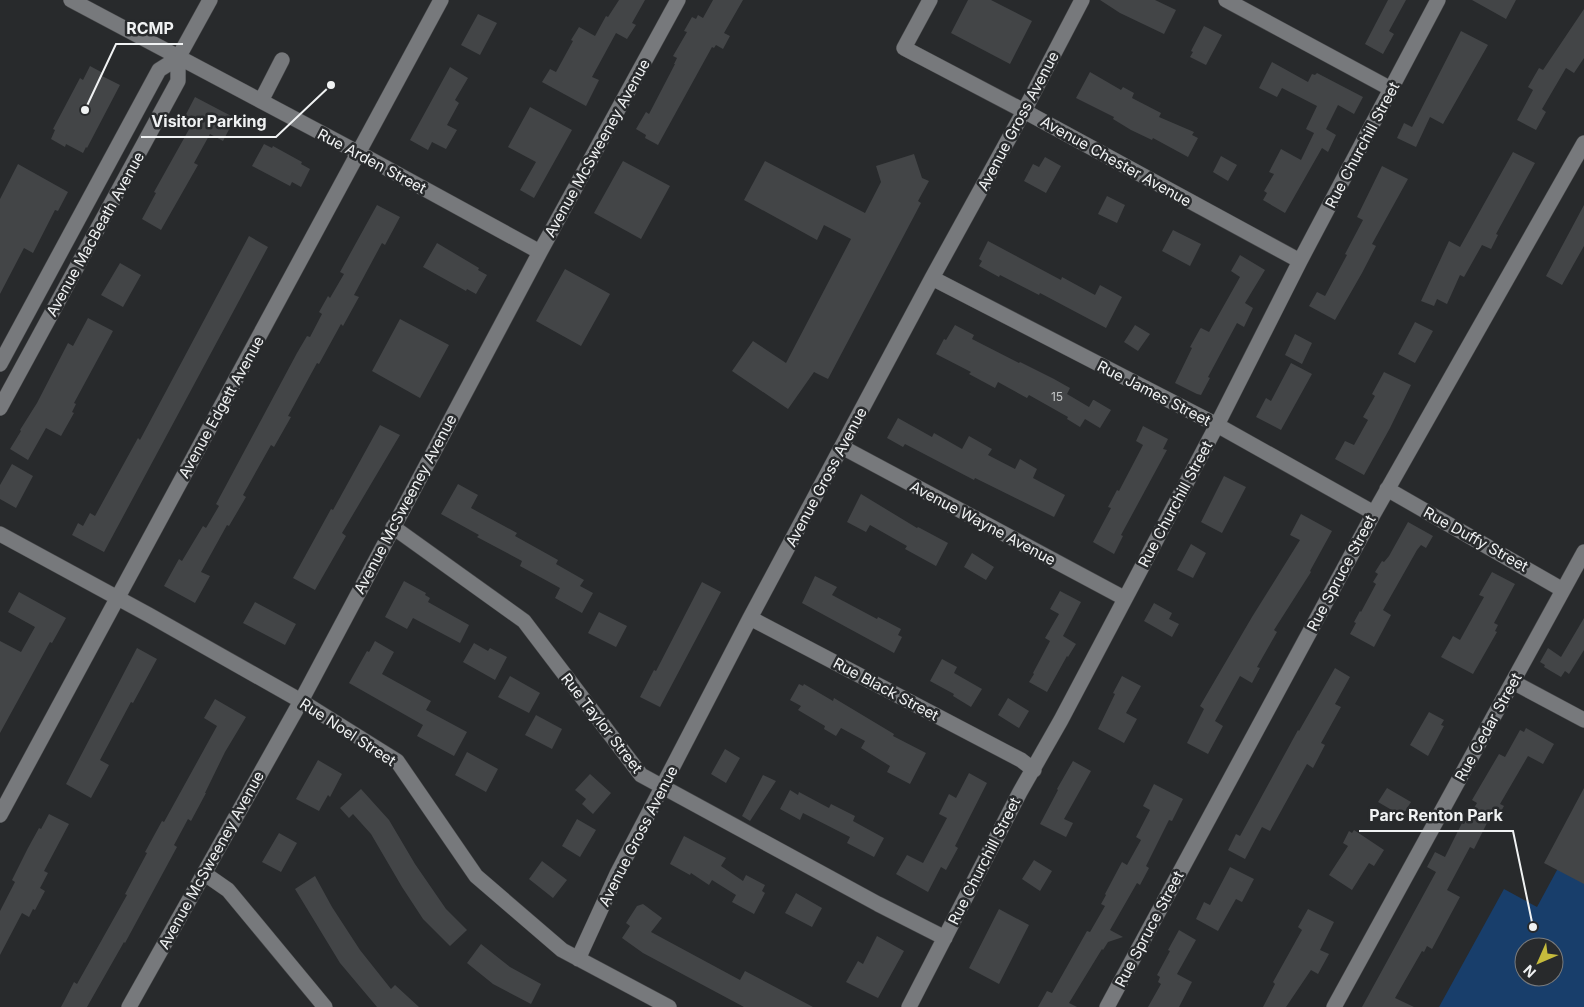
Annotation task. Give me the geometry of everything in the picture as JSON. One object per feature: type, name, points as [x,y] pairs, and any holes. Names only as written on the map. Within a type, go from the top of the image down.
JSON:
[{"type":"street","name":"Rue Arden Street","points":[[70,0],[360,153],[540,252]]},
{"type":"street","name":"Avenue MacBeath Avenue","points":[[0,364],[159,70],[178,58],[210,0]]},
{"type":"street","name":"Avenue Edgett Avenue","points":[[0,814],[360,153],[441,0]]},
{"type":"street","name":"Avenue McSweeney Avenue","points":[[129,1007],[301,701],[540,252],[678,0]]},
{"type":"street","name":"Avenue Chester Avenue","points":[[930,0],[904,48],[1300,261]]},
{"type":"street","name":"Avenue Gross Avenue","points":[[578,959],[617,874],[750,618],[1082,0]]},
{"type":"street","points":[[1226,0],[1391,89]]},
{"type":"street","name":"Rue Churchill Street","points":[[909,1007],[1020,792],[1034,770],[1217,425],[1300,261],[1438,0]]},
{"type":"street","name":"Avenue MacBeath Avenue","points":[[0,408],[178,81],[178,58]]},
{"type":"street","points":[[261,101],[282,60]]},
{"type":"street","name":"Rue Spruce Street","points":[[1107,1007],[1387,489],[1584,143]]},
{"type":"street","points":[[86,205],[105,216]]},
{"type":"street","name":"Rue James Street","points":[[932,278],[1217,425],[1374,513]]},
{"type":"street","name":"Avenue Wayne Avenue","points":[[842,447],[1124,598]]},
{"type":"street","name":"Rue Duffy Street","points":[[1387,489],[1564,590]]},
{"type":"street","name":"Rue Taylor Street","points":[[393,527],[524,621],[641,775],[661,788],[945,938]]},
{"type":"street","name":"Rue Noel Street","points":[[0,534],[301,701],[397,761],[476,876],[562,950],[669,1007]]},
{"type":"street","name":"Rue Cedar Street","points":[[1334,1007],[1584,552]]},
{"type":"street","name":"Rue Black Street","points":[[750,618],[1021,760],[1034,770]]},
{"type":"street","points":[[1513,682],[1584,720]]},
{"type":"street","points":[[205,874],[228,890],[325,1007]]},
{"type":"shaded area","points":[[1563,859],[1584,870],[1584,1007],[1439,1007],[1504,889],[1537,907]]},
{"type":"building","points":[[619,0],[645,0],[632,23],[636,25],[627,39],[616,33],[592,77],[599,80],[586,106],[542,82],[550,69],[556,72],[579,27],[595,36],[606,16],[608,17]]},
{"type":"building","points":[[713,0],[743,0],[724,33],[730,36],[723,49],[716,45],[714,48],[712,47],[658,145],[645,138],[646,135],[636,129],[646,112],[649,114],[675,64],[677,58],[673,56],[687,32],[684,31],[692,17],[696,19],[698,15],[703,18]]},
{"type":"building","points":[[968,0],[991,0],[1032,21],[1010,64],[951,33]]},
{"type":"building","points":[[1100,0],[1155,0],[1176,10],[1164,34],[1120,13]]},
{"type":"building","points":[[1388,0],[1406,0],[1389,31],[1394,34],[1383,54],[1365,44]]},
{"type":"building","points":[[1472,0],[1516,0],[1506,19]]},
{"type":"building","points":[[1584,9],[1584,58],[1574,73],[1566,68],[1542,109],[1546,112],[1536,130],[1517,120],[1533,90],[1528,87],[1539,68],[1543,70]]},
{"type":"building","points":[[478,14],[497,23],[480,55],[461,45]]},
{"type":"building","points":[[1204,26],[1222,35],[1206,65],[1190,57],[1193,52],[1191,51]]},
{"type":"building","points":[[1461,31],[1488,45],[1443,124],[1430,117],[1416,147],[1397,138],[1404,123],[1412,127]]},
{"type":"building","points":[[1272,62],[1308,82],[1312,74],[1315,75],[1317,73],[1363,97],[1354,114],[1338,105],[1326,129],[1336,135],[1328,152],[1322,148],[1285,213],[1263,200],[1267,193],[1264,191],[1274,174],[1269,172],[1281,149],[1301,160],[1314,133],[1306,129],[1317,106],[1282,88],[1277,97],[1259,88]]},
{"type":"building","points":[[90,66],[103,73],[102,76],[120,85],[83,153],[66,144],[65,147],[51,139],[55,130],[53,129],[80,78],[83,80]]},
{"type":"building","points":[[450,67],[468,78],[455,100],[459,103],[447,125],[457,130],[446,149],[432,142],[428,150],[410,140]]},
{"type":"building","points":[[1090,72],[1121,90],[1123,87],[1134,93],[1132,98],[1161,113],[1159,117],[1194,132],[1192,135],[1198,138],[1188,157],[1153,138],[1152,140],[1131,130],[1113,119],[1114,117],[1076,98]]},
{"type":"building","points":[[195,97],[235,118],[223,141],[210,134],[194,163],[198,165],[161,230],[142,219],[156,193],[154,192],[192,124],[183,120]]},
{"type":"building","points":[[530,107],[572,130],[534,198],[520,190],[536,162],[508,147]]},
{"type":"building","points":[[264,144],[272,148],[273,146],[302,162],[301,164],[310,169],[301,187],[292,182],[290,186],[252,166]]},
{"type":"building","points":[[1513,152],[1535,163],[1496,234],[1498,235],[1491,249],[1482,245],[1464,277],[1460,275],[1447,304],[1437,299],[1434,306],[1421,301],[1449,241],[1460,247]]},
{"type":"building","points":[[914,154],[922,178],[929,181],[918,201],[921,203],[828,379],[814,372],[788,409],[732,371],[753,341],[786,363],[851,239],[824,225],[817,240],[744,200],[765,161],[865,213],[881,182],[876,166]]},
{"type":"building","points":[[1221,156],[1237,165],[1228,181],[1213,172]]},
{"type":"building","points":[[1045,157],[1061,166],[1046,193],[1024,181],[1033,164],[1039,167]]},
{"type":"building","points":[[623,161],[670,186],[641,239],[594,213]]},
{"type":"building","points":[[18,164],[68,192],[58,211],[55,210],[33,253],[24,248],[0,294],[0,199]]},
{"type":"building","points":[[1382,166],[1408,179],[1372,244],[1376,246],[1335,320],[1309,306],[1317,292],[1325,296],[1347,255],[1345,254],[1363,220],[1357,217]]},
{"type":"building","points":[[1107,196],[1125,205],[1117,223],[1098,214]]},
{"type":"building","points":[[377,205],[400,217],[385,245],[382,243],[354,295],[359,297],[343,326],[341,324],[319,364],[317,363],[288,416],[291,417],[274,447],[271,445],[243,495],[246,497],[229,526],[227,525],[201,572],[210,576],[195,603],[164,586],[179,559],[182,561],[203,526],[206,528],[219,506],[216,504],[297,353],[307,336],[310,337],[322,314],[319,312],[344,274],[340,272]]},
{"type":"building","points":[[1584,205],[1584,246],[1562,285],[1546,276]]},
{"type":"building","points":[[1173,230],[1201,244],[1190,266],[1162,251]]},
{"type":"building","points":[[249,236],[268,247],[104,552],[72,535],[78,523],[83,526],[90,513],[95,516],[138,438],[140,440]]},
{"type":"building","points":[[988,241],[1061,280],[1062,277],[1095,295],[1100,285],[1122,297],[1106,328],[1040,293],[1039,295],[979,266],[982,261],[979,259]]},
{"type":"building","points":[[437,243],[479,268],[478,270],[487,275],[476,294],[467,289],[466,291],[423,267]]},
{"type":"building","points":[[1240,255],[1265,270],[1245,303],[1253,308],[1244,327],[1237,323],[1208,377],[1210,378],[1201,395],[1197,394],[1175,383],[1192,348],[1190,347],[1200,329],[1209,332],[1240,277],[1231,271]]},
{"type":"building","points":[[120,263],[141,275],[123,307],[101,295]]},
{"type":"building","points":[[565,269],[610,294],[581,346],[536,321]]},
{"type":"building","points":[[88,318],[113,331],[74,403],[76,404],[72,412],[74,413],[61,436],[46,428],[28,460],[10,449],[37,403],[68,343],[73,346]]},
{"type":"building","points":[[400,319],[449,345],[420,398],[372,371]]},
{"type":"building","points":[[1415,322],[1433,331],[1415,363],[1398,354]]},
{"type":"building","points":[[955,325],[974,335],[972,339],[1070,388],[1067,394],[1089,407],[1094,400],[1111,410],[1100,428],[1085,419],[1080,427],[1067,419],[1068,417],[1029,395],[1027,398],[998,382],[995,388],[969,374],[971,372],[936,354],[944,339],[946,340]]},
{"type":"building","points":[[1135,325],[1150,334],[1138,351],[1124,342]]},
{"type":"building","points":[[1295,334],[1312,343],[1302,364],[1285,355]]},
{"type":"building","points":[[1291,363],[1312,374],[1281,430],[1256,417],[1266,398],[1271,401]]},
{"type":"building","points":[[1384,372],[1411,385],[1364,475],[1335,459],[1345,441],[1354,445],[1368,420],[1363,417],[1375,396],[1372,394]]},
{"type":"building","points":[[898,418],[932,437],[934,433],[962,449],[969,436],[992,449],[988,455],[1015,469],[1020,459],[1037,469],[1033,478],[1065,495],[1054,517],[975,478],[974,480],[905,444],[903,447],[887,438]]},
{"type":"building","points":[[380,425],[400,435],[342,533],[346,536],[315,590],[293,578]]},
{"type":"building","points":[[1143,426],[1168,439],[1163,449],[1167,450],[1121,535],[1123,536],[1114,554],[1093,542],[1111,508],[1108,507],[1117,490],[1119,491],[1143,445],[1136,441]]},
{"type":"building","points":[[12,464],[33,476],[16,508],[0,499],[0,485]]},
{"type":"building","points":[[1224,476],[1246,487],[1222,533],[1201,522]]},
{"type":"building","points":[[458,484],[478,495],[471,508],[517,533],[515,536],[558,560],[556,564],[584,580],[580,586],[593,593],[582,613],[555,598],[560,588],[520,566],[522,561],[477,537],[479,535],[441,514]]},
{"type":"building","points":[[861,494],[917,528],[948,543],[936,566],[905,549],[907,546],[870,525],[866,532],[847,522]]},
{"type":"building","points":[[1301,514],[1332,531],[1311,572],[1274,630],[1277,632],[1257,667],[1260,668],[1252,683],[1240,676],[1215,721],[1223,726],[1208,754],[1187,743],[1204,709],[1200,706],[1300,540],[1290,535]]},
{"type":"building","points":[[1408,522],[1433,536],[1426,548],[1421,545],[1417,550],[1383,610],[1391,615],[1374,647],[1350,634],[1356,623],[1354,622],[1376,584],[1373,582],[1378,574],[1375,572],[1382,561],[1384,562],[1389,556]]},
{"type":"building","points":[[1191,544],[1206,553],[1193,578],[1177,570]]},
{"type":"building","points":[[972,553],[994,567],[986,580],[964,567]]},
{"type":"building","points":[[1492,572],[1515,584],[1494,623],[1498,625],[1495,631],[1497,632],[1473,674],[1441,657],[1453,636],[1460,640],[1484,597],[1479,595]]},
{"type":"building","points":[[815,576],[837,587],[832,595],[877,619],[878,617],[901,629],[898,635],[902,637],[894,653],[802,603]]},
{"type":"building","points":[[404,581],[426,593],[425,595],[430,598],[428,602],[469,625],[460,643],[413,618],[407,629],[385,617]]},
{"type":"building","points":[[702,582],[721,592],[660,707],[640,697],[654,670],[656,671]]},
{"type":"building","points":[[1060,591],[1081,602],[1063,636],[1076,644],[1047,692],[1029,682],[1050,641],[1045,638],[1059,614],[1050,609]]},
{"type":"building","points":[[19,592],[66,618],[52,643],[50,642],[0,733],[0,641],[21,652],[35,627],[8,612]]},
{"type":"building","points":[[255,602],[296,624],[285,645],[243,623]]},
{"type":"building","points":[[1154,603],[1172,613],[1169,619],[1179,624],[1172,637],[1144,621]]},
{"type":"building","points":[[599,612],[627,626],[616,647],[588,633]]},
{"type":"building","points":[[1584,618],[1584,650],[1569,674],[1565,671],[1561,677],[1544,667],[1545,665],[1540,662],[1548,648],[1561,657]]},
{"type":"building","points":[[375,641],[394,652],[382,674],[431,701],[426,710],[467,732],[454,756],[417,736],[423,725],[349,683],[367,651],[369,652]]},
{"type":"building","points":[[474,643],[488,651],[490,648],[507,657],[495,680],[463,662]]},
{"type":"building","points":[[137,648],[157,659],[133,703],[131,702],[100,760],[109,765],[91,798],[66,784]]},
{"type":"building","points":[[942,659],[957,667],[954,673],[982,689],[971,707],[953,696],[954,694],[930,681]]},
{"type":"building","points":[[1335,668],[1350,677],[1335,704],[1341,707],[1321,743],[1325,745],[1313,768],[1307,764],[1270,831],[1262,827],[1245,859],[1228,850],[1236,834],[1240,836],[1298,730]]},
{"type":"building","points":[[510,676],[540,693],[529,713],[498,697]]},
{"type":"building","points":[[1122,676],[1141,686],[1126,713],[1137,719],[1124,743],[1098,729]]},
{"type":"building","points":[[799,684],[803,686],[804,684],[833,701],[834,698],[894,734],[893,736],[926,753],[910,784],[887,772],[890,766],[861,748],[865,741],[841,728],[836,736],[824,729],[825,726],[798,710],[801,706],[790,700]]},
{"type":"building","points":[[1008,698],[1029,711],[1019,728],[998,715]]},
{"type":"building","points":[[215,699],[246,717],[225,752],[191,821],[188,819],[174,845],[177,847],[125,943],[87,1007],[61,1007],[74,982],[77,984],[127,895],[125,894],[147,853],[145,852],[162,821],[164,822],[217,726],[204,718]]},
{"type":"building","points":[[1429,712],[1444,720],[1441,725],[1444,726],[1428,756],[1410,745]]},
{"type":"building","points":[[536,715],[562,729],[552,749],[525,735]]},
{"type":"building","points":[[1526,728],[1554,744],[1543,764],[1528,756],[1500,804],[1504,806],[1495,822],[1489,819],[1474,849],[1470,847],[1447,890],[1460,897],[1432,949],[1427,946],[1424,952],[1422,951],[1395,998],[1414,1007],[1362,1007],[1436,872],[1427,867],[1435,852],[1445,857],[1462,823],[1464,824],[1477,803],[1472,800],[1499,754],[1505,757],[1520,730],[1524,732]]},
{"type":"building","points":[[725,749],[740,758],[726,783],[711,774]]},
{"type":"building","points":[[467,752],[498,769],[486,792],[455,775]]},
{"type":"building","points":[[318,760],[342,774],[330,797],[328,795],[319,811],[296,799]]},
{"type":"building","points":[[1073,761],[1091,771],[1064,819],[1073,823],[1066,837],[1040,824]]},
{"type":"building","points":[[969,773],[987,783],[955,846],[958,848],[946,870],[941,867],[928,892],[896,874],[907,855],[923,863],[947,818],[939,814],[949,794],[956,798]]},
{"type":"building","points":[[590,774],[611,793],[593,814],[582,804],[586,799],[575,790]]},
{"type":"building","points":[[763,775],[776,781],[750,821],[742,816]]},
{"type":"building","points":[[1154,784],[1183,799],[1172,821],[1169,820],[1146,866],[1149,868],[1140,885],[1137,883],[1110,930],[1123,937],[1108,942],[1102,949],[1069,1003],[1077,1007],[1038,1007],[1047,991],[1052,993],[1087,931],[1090,932],[1105,906],[1101,904],[1122,862],[1127,865],[1141,840],[1136,837],[1150,810],[1143,806]]},
{"type":"building","points":[[1387,788],[1411,802],[1402,816],[1378,802]]},
{"type":"building","points":[[1584,788],[1584,884],[1544,863]]},
{"type":"building","points":[[361,789],[389,820],[415,864],[446,909],[467,930],[450,946],[423,919],[371,834],[353,814],[349,818],[340,808]]},
{"type":"building","points":[[790,790],[798,795],[799,792],[829,808],[831,804],[855,816],[853,821],[884,838],[874,857],[847,843],[850,837],[803,813],[800,820],[780,809]]},
{"type":"building","points":[[49,814],[69,824],[44,871],[48,873],[40,888],[45,891],[35,910],[33,909],[29,917],[22,913],[0,955],[0,911],[15,882],[12,880],[28,848]]},
{"type":"building","points":[[577,819],[596,830],[580,857],[562,846]]},
{"type":"building","points":[[1354,830],[1384,850],[1374,866],[1369,863],[1352,890],[1329,875],[1348,846],[1343,843],[1349,831],[1352,833]]},
{"type":"building","points":[[279,833],[297,843],[281,872],[262,862]]},
{"type":"building","points":[[684,836],[726,858],[721,866],[743,881],[746,875],[765,885],[762,891],[765,893],[754,914],[732,902],[736,895],[712,880],[709,885],[691,873],[690,875],[670,864]]},
{"type":"building","points":[[1034,860],[1052,871],[1040,891],[1022,879]]},
{"type":"building","points":[[542,861],[567,880],[553,898],[529,879]]},
{"type":"building","points":[[1230,867],[1254,879],[1242,902],[1236,899],[1218,931],[1196,919],[1204,902],[1210,905]]},
{"type":"building","points":[[315,876],[332,907],[360,950],[391,989],[395,985],[419,1007],[377,1007],[340,963],[295,889]]},
{"type":"building","points":[[796,893],[822,908],[812,927],[785,913]]},
{"type":"building","points":[[643,904],[662,918],[651,932],[740,980],[745,971],[813,1007],[744,1007],[643,953],[622,938],[630,926],[626,923],[637,906]]},
{"type":"building","points":[[999,909],[1029,925],[999,984],[969,968]]},
{"type":"building","points":[[1308,909],[1334,922],[1320,950],[1329,954],[1318,974],[1311,970],[1286,1007],[1263,1007],[1275,984],[1273,982],[1302,930],[1298,927]]},
{"type":"building","points":[[1179,930],[1196,940],[1177,974],[1192,982],[1179,1007],[1148,1007],[1161,984],[1158,982],[1160,977],[1157,975]]},
{"type":"building","points":[[877,936],[904,951],[878,998],[846,982],[858,961],[863,964]]},
{"type":"building","points":[[481,944],[510,967],[541,984],[531,1004],[493,984],[467,963]]},
{"type":"place","name":"Visitor Parking","points":[[331,85]]},
{"type":"place","name":"RCMP","points":[[85,110]]},
{"type":"place","name":"Parc Renton Park","points":[[1533,927]]}]
